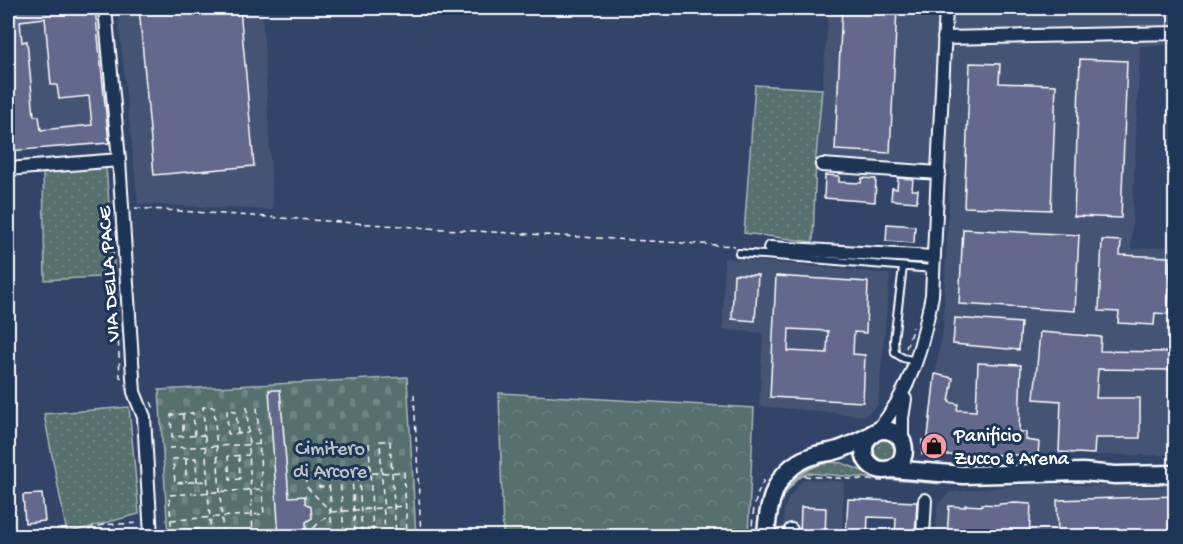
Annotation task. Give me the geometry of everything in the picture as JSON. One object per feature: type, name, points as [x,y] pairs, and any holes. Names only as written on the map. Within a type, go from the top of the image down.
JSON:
[{"type":"street","name":"VIA DELLA PACE","points":[[105,8],[119,160],[134,392],[144,417],[150,537]]},
{"type":"street","points":[[888,475],[902,460],[902,418],[909,360],[924,336],[932,295],[946,8]]},
{"type":"street","points":[[944,38],[1176,33]]},
{"type":"street","points":[[8,169],[119,160]]},
{"type":"street","points":[[822,165],[939,172]]},
{"type":"street","points":[[770,248],[934,263]]},
{"type":"street","points":[[872,466],[866,458],[864,448],[867,441],[899,403],[907,386]]},
{"type":"street","points":[[766,537],[771,499],[779,481],[793,466],[814,456],[830,453],[874,433],[883,430],[892,432],[926,464],[949,474]]},
{"type":"street","points":[[830,453],[872,466],[888,475],[1083,472],[1115,475],[1176,474]]},
{"type":"street","points":[[1083,472],[1111,467],[1176,466]]},
{"type":"street","points":[[1150,475],[1176,466]]},
{"type":"street","points":[[923,537],[925,500]]},
{"type":"lane","points":[[742,250],[903,267],[934,263]]},
{"type":"lane","points":[[903,267],[894,340],[895,353],[909,360]]},
{"type":"path","points":[[122,207],[742,250]]},
{"type":"path","points":[[909,360],[915,320]]},
{"type":"path","points":[[414,394],[421,537]]},
{"type":"path","points":[[211,537],[203,407],[214,406],[223,537]]},
{"type":"path","points":[[247,406],[253,537]]},
{"type":"path","points":[[171,520],[264,514],[257,407]]},
{"type":"path","points":[[238,434],[236,411],[227,410],[228,434],[238,434],[248,433]]},
{"type":"path","points":[[195,436],[193,413],[171,415],[172,437],[195,436],[205,435]]},
{"type":"path","points":[[183,414],[183,436]]},
{"type":"path","points":[[922,439],[922,454],[927,458]]},
{"type":"path","points":[[385,537],[380,441],[390,441],[396,537]]},
{"type":"path","points":[[369,443],[373,537]]},
{"type":"path","points":[[169,448],[264,444]]},
{"type":"path","points":[[239,456],[240,479],[230,480],[228,456],[250,455]]},
{"type":"path","points":[[186,458],[186,483]]},
{"type":"path","points":[[197,482],[196,458],[173,459],[174,483],[186,483],[197,482],[208,481]]},
{"type":"path","points":[[331,512],[307,487],[305,476],[404,472],[407,537]]},
{"type":"path","points":[[340,474],[344,537]]},
{"type":"path","points":[[352,474],[355,537]]},
{"type":"path","points":[[359,474],[362,537]]},
{"type":"path","points":[[318,475],[319,487],[330,487]]},
{"type":"path","points":[[329,475],[333,537]]},
{"type":"path","points":[[752,537],[756,498],[768,475]]},
{"type":"path","points":[[803,476],[888,475]]},
{"type":"path","points":[[172,537],[169,495],[262,489]]},
{"type":"path","points":[[308,535],[331,512],[406,506]]},
{"type":"path","points":[[80,537],[85,531],[112,523],[130,524]]},
{"type":"path","points":[[172,530],[200,529],[201,536],[194,537]]},
{"type":"path","points":[[181,530],[182,537]]},
{"type":"path","points":[[308,535],[321,536],[332,533]]},
{"type":"shaded area","points":[[8,8],[101,8],[117,143],[8,151]]},
{"type":"shaded area","points":[[117,8],[262,8],[273,210],[138,204]]},
{"type":"shaded area","points":[[829,8],[1175,8],[1175,45],[1140,46],[1131,249],[1175,246],[1176,353],[1166,455],[926,455],[928,418],[943,328],[950,166],[816,156]]},
{"type":"shaded area","points":[[724,258],[890,274],[878,405],[865,416],[759,406],[763,333],[723,330]]},
{"type":"shaded area","points":[[804,479],[844,482],[842,536],[783,536],[784,510],[788,498]]},
{"type":"shaded area","points":[[1034,484],[1175,487],[1175,536],[936,536],[937,505],[950,492]]},
{"type":"green space","points":[[755,85],[822,89],[816,156],[813,242],[744,233]]},
{"type":"green space","points":[[106,167],[115,276],[45,280],[43,172]]},
{"type":"green space","name":"Cimitero di Arcore","points":[[407,377],[416,536],[168,536],[159,390]]},
{"type":"green space","points":[[499,393],[754,408],[748,536],[503,536]]},
{"type":"green space","points":[[129,407],[139,514],[67,533],[44,414]]},
{"type":"green space","points":[[885,437],[894,441],[898,450],[894,459],[885,463],[876,459],[872,450],[876,441]]},
{"type":"green space","points":[[830,462],[842,463],[881,478],[890,479],[903,475],[942,484],[808,473],[797,479],[784,493],[793,481],[804,473]]},
{"type":"building","points":[[8,8],[95,8],[109,143],[8,151]],"holes":[[[45,18],[51,85],[57,85],[59,99],[89,96],[92,125],[41,130],[39,116],[34,116],[27,41],[22,42],[20,21]]]},
{"type":"building","points":[[139,8],[240,8],[254,166],[154,175]]},
{"type":"building","points":[[842,8],[897,8],[890,153],[835,150]]},
{"type":"building","points":[[1080,59],[1127,61],[1121,218],[1074,216]]},
{"type":"building","points":[[970,63],[1000,64],[999,83],[1056,85],[1051,210],[964,207]]},
{"type":"building","points":[[825,175],[839,176],[839,182],[861,183],[862,178],[876,179],[875,202],[824,198]]},
{"type":"building","points":[[898,178],[913,179],[912,190],[918,190],[917,202],[891,200],[892,188],[897,189]]},
{"type":"building","points":[[887,224],[915,226],[914,243],[886,241]]},
{"type":"building","points":[[963,229],[1079,235],[1075,311],[959,304]]},
{"type":"building","points":[[1102,240],[1121,241],[1120,255],[1170,257],[1168,314],[1155,313],[1154,325],[1118,323],[1119,312],[1099,311]]},
{"type":"building","points":[[734,274],[758,275],[755,321],[732,319]]},
{"type":"building","points":[[776,276],[868,282],[866,333],[854,332],[853,354],[865,355],[863,402],[770,397]],"holes":[[[789,329],[828,331],[827,353],[788,351]]]},
{"type":"building","points":[[955,318],[1021,323],[1019,350],[953,344]]},
{"type":"building","points":[[1040,332],[1101,337],[1100,351],[1170,352],[1170,370],[1098,369],[1096,398],[1140,398],[1140,438],[1095,438],[1094,454],[1059,452],[1061,401],[1034,399]]},
{"type":"building","points":[[978,363],[1021,365],[1019,432],[1026,432],[1026,440],[1039,442],[1038,455],[926,455],[935,374],[953,378],[949,402],[958,404],[957,410],[976,411]]},
{"type":"building","points":[[269,390],[280,390],[289,497],[305,496],[305,503],[311,507],[312,518],[306,522],[306,529],[298,530],[298,537],[279,537]]},
{"type":"building","points":[[42,494],[45,521],[25,523],[23,495]]},
{"type":"building","points":[[1176,496],[1176,537],[1058,537],[1057,500]]},
{"type":"building","points":[[848,499],[917,502],[915,537],[895,537],[896,518],[868,517],[867,537],[846,537]]},
{"type":"building","points":[[1031,504],[1029,537],[947,537],[949,506]]},
{"type":"building","points":[[801,507],[826,508],[825,537],[800,537]]},
{"type":"place","name":"Panificio Zucco & Arena","points":[[934,446]]}]
